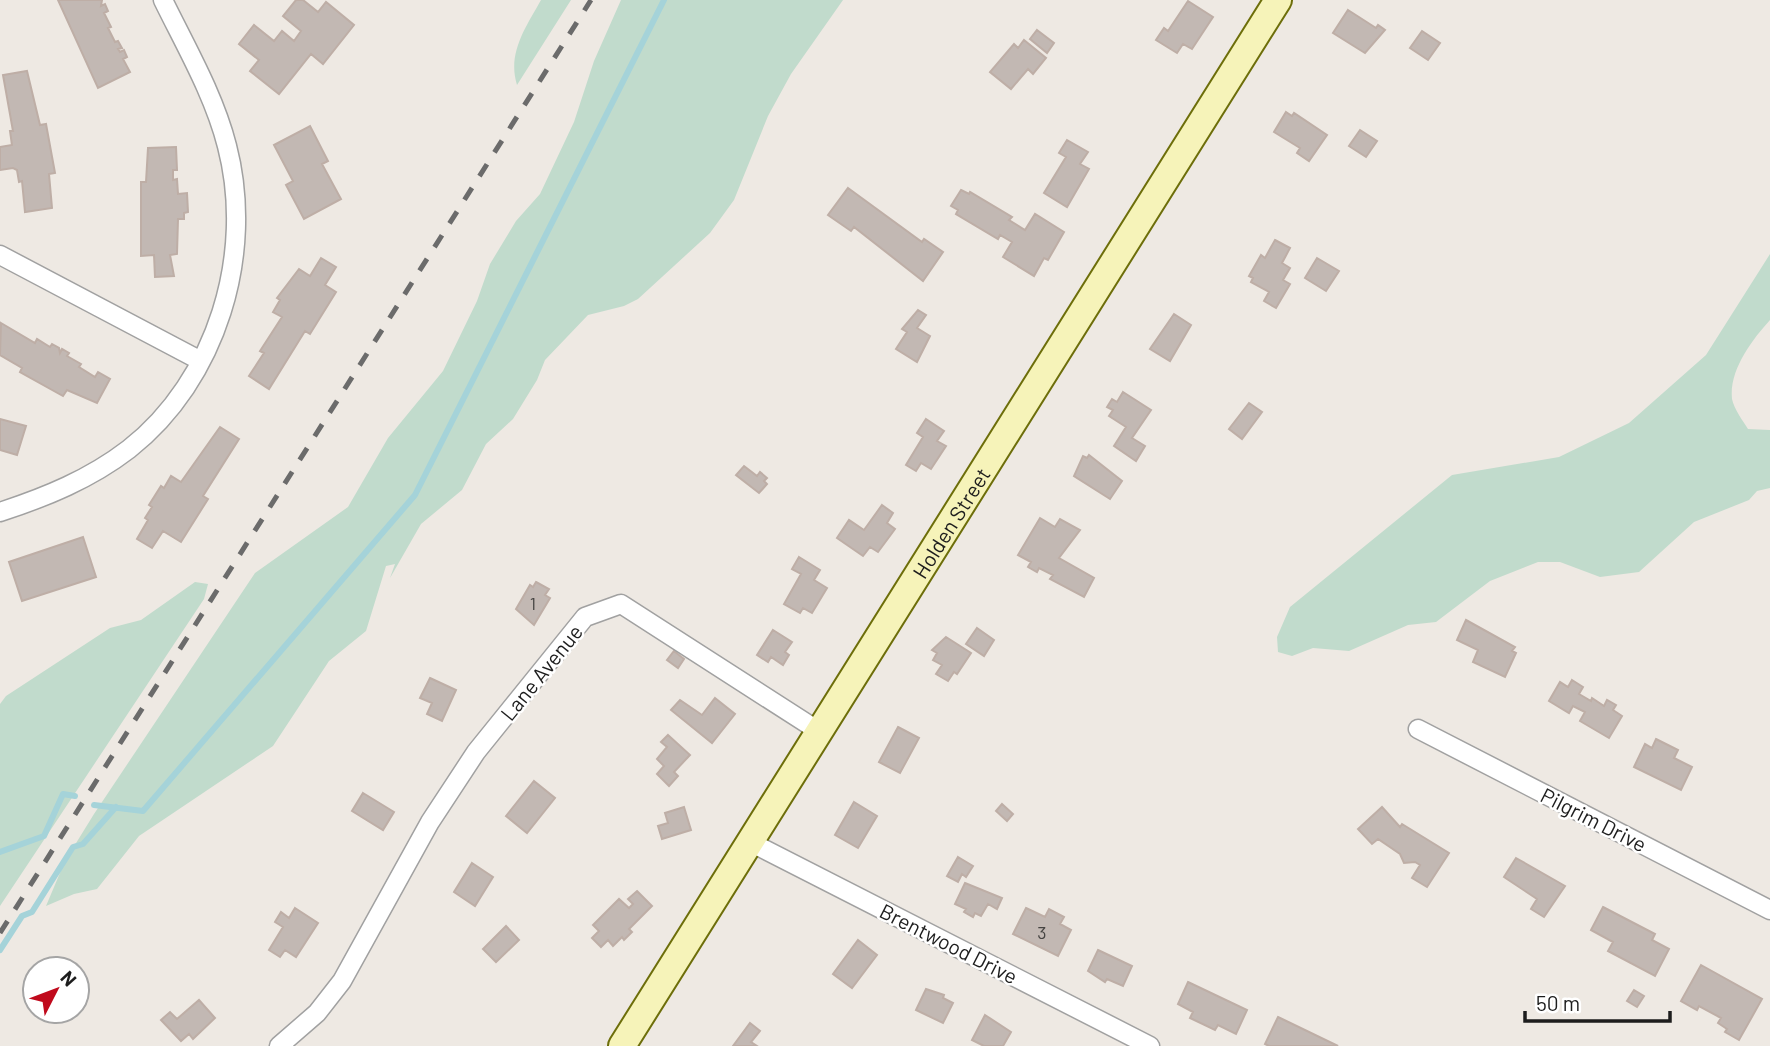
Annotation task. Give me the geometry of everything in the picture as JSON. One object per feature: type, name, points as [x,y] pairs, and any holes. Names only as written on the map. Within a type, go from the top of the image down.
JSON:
[{"type":"main road","name":"Holden Street","points":[[622,1046],[817,730],[956,516],[1278,0]]},
{"type":"street","points":[[0,512],[72,484],[129,448],[175,402],[201,361],[225,301],[236,245],[237,220],[228,147],[216,113],[163,0]]},
{"type":"street","points":[[0,255],[201,361]]},
{"type":"street","name":"Lane Avenue","points":[[279,1046],[304,1026],[329,999],[430,822],[477,752],[585,617],[621,604],[817,730]]},
{"type":"street","name":"Pilgrim Drive","points":[[1418,729],[1770,910]]},
{"type":"street","name":"Brentwood Drive","points":[[748,841],[1150,1046]]},
{"type":"green space","points":[[541,0],[571,0],[517,85],[514,62],[516,51]]},
{"type":"green space","points":[[621,0],[843,0],[791,74],[768,116],[734,200],[710,233],[638,299],[624,306],[588,315],[545,360],[537,380],[513,419],[486,444],[462,490],[421,524],[390,578],[395,564],[386,566],[366,631],[329,661],[273,746],[139,836],[97,889],[74,894],[46,906],[65,861],[94,814],[255,573],[348,507],[388,438],[443,371],[477,301],[490,264],[516,221],[540,194],[574,122],[594,61]]},
{"type":"green space","points":[[1770,254],[1770,320],[1743,356],[1734,377],[1732,399],[1748,429],[1770,430],[1770,488],[1757,491],[1749,500],[1694,522],[1639,572],[1600,577],[1560,562],[1538,562],[1490,581],[1436,622],[1408,625],[1349,651],[1313,648],[1292,656],[1278,652],[1277,637],[1290,607],[1452,475],[1559,457],[1629,423],[1706,355]]},
{"type":"green space","points":[[195,582],[208,584],[204,599],[0,906],[0,704],[6,696],[110,628],[141,620]]},
{"type":"building","points":[[58,0],[102,0],[101,6],[105,4],[108,11],[104,13],[111,27],[108,28],[115,42],[118,41],[122,48],[118,49],[120,52],[124,50],[127,57],[123,59],[130,72],[98,88]]},
{"type":"building","points":[[296,0],[303,0],[318,12],[326,2],[354,25],[323,64],[311,54],[279,94],[250,71],[259,60],[239,44],[254,25],[274,41],[282,31],[294,41],[301,31],[283,16]]},
{"type":"building","points":[[1188,1],[1213,17],[1192,49],[1183,44],[1177,53],[1156,40],[1164,28],[1168,31]]},
{"type":"building","points":[[1348,10],[1376,28],[1378,25],[1385,30],[1365,53],[1333,33]]},
{"type":"building","points":[[1037,30],[1054,43],[1047,53],[1030,39]]},
{"type":"building","points":[[1422,31],[1440,43],[1428,60],[1410,48]]},
{"type":"building","points":[[1024,40],[1046,58],[1033,74],[1028,69],[1011,89],[990,72],[1014,44],[1018,48]]},
{"type":"building","points":[[27,71],[40,125],[46,124],[55,173],[49,174],[52,208],[25,212],[22,181],[19,182],[17,170],[13,168],[0,170],[0,147],[12,145],[10,131],[13,131],[3,75]]},
{"type":"building","points":[[1286,112],[1292,116],[1294,113],[1327,135],[1309,161],[1297,153],[1300,148],[1274,132]]},
{"type":"building","points":[[310,126],[328,161],[322,164],[341,199],[304,219],[286,185],[293,181],[274,145]]},
{"type":"building","points":[[1360,130],[1377,141],[1366,157],[1349,146]]},
{"type":"building","points":[[1067,140],[1088,152],[1080,164],[1089,169],[1067,207],[1044,193],[1066,157],[1059,153]]},
{"type":"building","points":[[176,147],[177,170],[173,170],[173,180],[177,179],[178,194],[187,193],[188,212],[184,213],[184,219],[178,219],[177,254],[170,255],[174,276],[155,277],[154,255],[141,256],[141,182],[146,182],[148,148]]},
{"type":"building","points":[[848,188],[922,242],[924,239],[943,252],[923,281],[854,227],[851,231],[828,215]]},
{"type":"building","points":[[961,190],[969,194],[970,192],[1012,217],[1009,220],[1025,230],[1035,214],[1064,232],[1048,260],[1044,258],[1034,276],[1003,257],[1012,242],[1000,235],[998,239],[956,214],[958,210],[951,206]]},
{"type":"building","points":[[1275,240],[1290,248],[1282,263],[1290,268],[1283,280],[1290,284],[1276,308],[1264,301],[1269,292],[1251,282],[1253,278],[1249,276],[1261,255],[1265,258]]},
{"type":"building","points":[[321,258],[336,267],[325,285],[336,292],[310,334],[305,331],[269,389],[249,376],[264,353],[260,351],[282,317],[273,312],[280,300],[277,298],[299,269],[310,276]]},
{"type":"building","points":[[1317,258],[1339,271],[1326,291],[1305,278]]},
{"type":"building","points":[[918,310],[926,315],[917,328],[930,336],[917,362],[896,349],[907,332],[902,329]]},
{"type":"building","points":[[1174,314],[1191,325],[1170,361],[1150,349]]},
{"type":"building","points":[[1,323],[35,343],[37,339],[50,347],[52,344],[59,348],[60,353],[62,349],[69,353],[67,356],[95,377],[98,372],[110,379],[97,403],[67,390],[63,396],[20,372],[22,368],[0,355]]},
{"type":"building","points":[[1123,392],[1151,410],[1132,438],[1145,446],[1136,461],[1114,446],[1126,427],[1109,416],[1113,410],[1107,407],[1112,399],[1117,402]]},
{"type":"building","points":[[1249,403],[1262,412],[1242,439],[1229,429]]},
{"type":"building","points":[[0,419],[26,426],[17,455],[0,450]]},
{"type":"building","points":[[926,419],[944,431],[937,441],[946,446],[931,469],[921,463],[916,471],[906,465],[923,437],[917,433]]},
{"type":"building","points":[[220,427],[239,439],[203,496],[208,499],[181,542],[163,531],[152,548],[137,539],[148,520],[145,518],[152,507],[149,505],[161,486],[164,488],[171,476],[181,482]]},
{"type":"building","points":[[1089,455],[1122,481],[1110,499],[1074,476],[1083,456],[1087,458]]},
{"type":"building","points":[[744,466],[757,476],[760,472],[767,478],[764,481],[767,484],[759,493],[736,475]]},
{"type":"building","points":[[882,505],[893,513],[887,523],[895,529],[878,552],[870,547],[863,556],[837,538],[849,520],[864,530]]},
{"type":"building","points":[[1040,518],[1055,527],[1060,519],[1080,530],[1059,558],[1094,578],[1084,597],[1050,579],[1053,575],[1039,568],[1037,572],[1028,567],[1031,562],[1018,555]]},
{"type":"building","points":[[83,537],[96,577],[22,601],[9,562]]},
{"type":"building","points":[[799,557],[820,570],[814,580],[827,588],[812,613],[803,608],[800,613],[784,604],[801,574],[792,569]]},
{"type":"building","points":[[536,582],[549,589],[545,595],[550,598],[534,625],[516,609],[530,585],[533,587]]},
{"type":"building","points":[[1466,620],[1515,647],[1512,651],[1516,653],[1505,677],[1473,662],[1478,650],[1457,640]]},
{"type":"building","points":[[977,628],[994,640],[984,656],[966,644]]},
{"type":"building","points":[[773,630],[792,642],[785,652],[789,655],[783,665],[771,657],[768,662],[757,655]]},
{"type":"building","points":[[946,637],[971,653],[957,674],[954,672],[948,681],[936,674],[942,665],[933,660],[937,653],[932,650]]},
{"type":"building","points":[[674,651],[684,659],[678,668],[667,660]]},
{"type":"building","points":[[430,678],[456,690],[442,721],[427,714],[432,703],[420,698]]},
{"type":"building","points":[[1572,680],[1583,687],[1579,694],[1591,701],[1592,698],[1604,706],[1607,700],[1616,705],[1613,710],[1622,716],[1609,738],[1580,721],[1585,712],[1573,706],[1569,713],[1549,701],[1560,682],[1568,687]]},
{"type":"building","points":[[715,698],[735,714],[712,743],[671,710],[680,700],[702,715]]},
{"type":"building","points":[[898,727],[919,738],[900,773],[879,762]]},
{"type":"building","points":[[668,735],[690,755],[674,772],[678,776],[669,786],[657,774],[664,766],[657,759],[667,747],[661,742]]},
{"type":"building","points":[[1656,739],[1678,750],[1674,758],[1692,767],[1681,790],[1634,767],[1645,744],[1652,748]]},
{"type":"building","points":[[534,781],[555,798],[527,833],[506,816]]},
{"type":"building","points":[[363,793],[394,812],[383,830],[352,811]]},
{"type":"building","points":[[854,802],[877,816],[858,848],[835,835]]},
{"type":"building","points":[[1002,804],[1013,814],[1007,821],[996,811]]},
{"type":"building","points":[[684,807],[691,830],[662,839],[658,826],[668,823],[665,813]]},
{"type":"building","points":[[1382,807],[1400,827],[1402,824],[1449,853],[1427,887],[1412,878],[1420,865],[1415,862],[1404,863],[1400,854],[1378,839],[1372,844],[1358,829]]},
{"type":"building","points":[[958,857],[973,866],[966,877],[962,874],[958,882],[947,876]]},
{"type":"building","points":[[1516,858],[1565,886],[1544,917],[1531,909],[1537,899],[1504,877]]},
{"type":"building","points":[[472,863],[493,877],[475,906],[454,892]]},
{"type":"building","points":[[965,883],[1002,898],[997,909],[988,904],[981,916],[975,913],[973,917],[964,912],[966,909],[955,904]]},
{"type":"building","points":[[637,891],[652,906],[629,929],[632,932],[624,940],[622,937],[613,946],[608,940],[601,947],[592,938],[599,931],[593,925],[619,899],[629,908],[633,904],[628,899]]},
{"type":"building","points":[[1603,907],[1655,934],[1652,940],[1669,949],[1655,976],[1608,951],[1613,942],[1591,930]]},
{"type":"building","points":[[295,908],[318,923],[296,957],[285,950],[280,957],[269,950],[283,927],[275,922],[281,912],[289,918]]},
{"type":"building","points":[[1026,908],[1045,917],[1049,909],[1064,917],[1060,924],[1071,930],[1058,956],[1013,934]]},
{"type":"building","points":[[506,926],[519,940],[496,962],[483,949]]},
{"type":"building","points":[[858,940],[877,955],[852,988],[833,974]]},
{"type":"building","points":[[1098,950],[1132,966],[1123,986],[1107,979],[1105,982],[1088,971]]},
{"type":"building","points":[[1701,965],[1762,999],[1739,1040],[1725,1032],[1727,1029],[1718,1023],[1721,1018],[1699,1006],[1697,1010],[1681,1001]]},
{"type":"building","points":[[1188,982],[1247,1010],[1236,1034],[1218,1025],[1215,1030],[1190,1018],[1193,1012],[1178,1004]]},
{"type":"building","points":[[926,989],[944,995],[943,998],[953,1003],[943,1023],[916,1010]]},
{"type":"building","points":[[1634,990],[1644,996],[1637,1007],[1627,1001]]},
{"type":"building","points":[[199,1000],[215,1018],[193,1039],[189,1034],[181,1041],[161,1020],[170,1012],[177,1019]]},
{"type":"building","points":[[985,1015],[1011,1032],[1003,1046],[984,1046],[972,1040]]},
{"type":"building","points":[[1278,1017],[1338,1046],[1269,1046],[1265,1044]]},
{"type":"building","points":[[750,1023],[760,1031],[751,1042],[757,1046],[733,1046]]},
{"type":"waterway","points":[[94,805],[143,811],[415,495],[664,0]]},
{"type":"waterway","points":[[0,852],[44,836],[63,794],[75,796]]},
{"type":"waterway","points":[[0,950],[22,916],[32,912],[73,847],[83,844],[116,807]]},
{"type":"railway","points":[[0,933],[591,0]]}]
